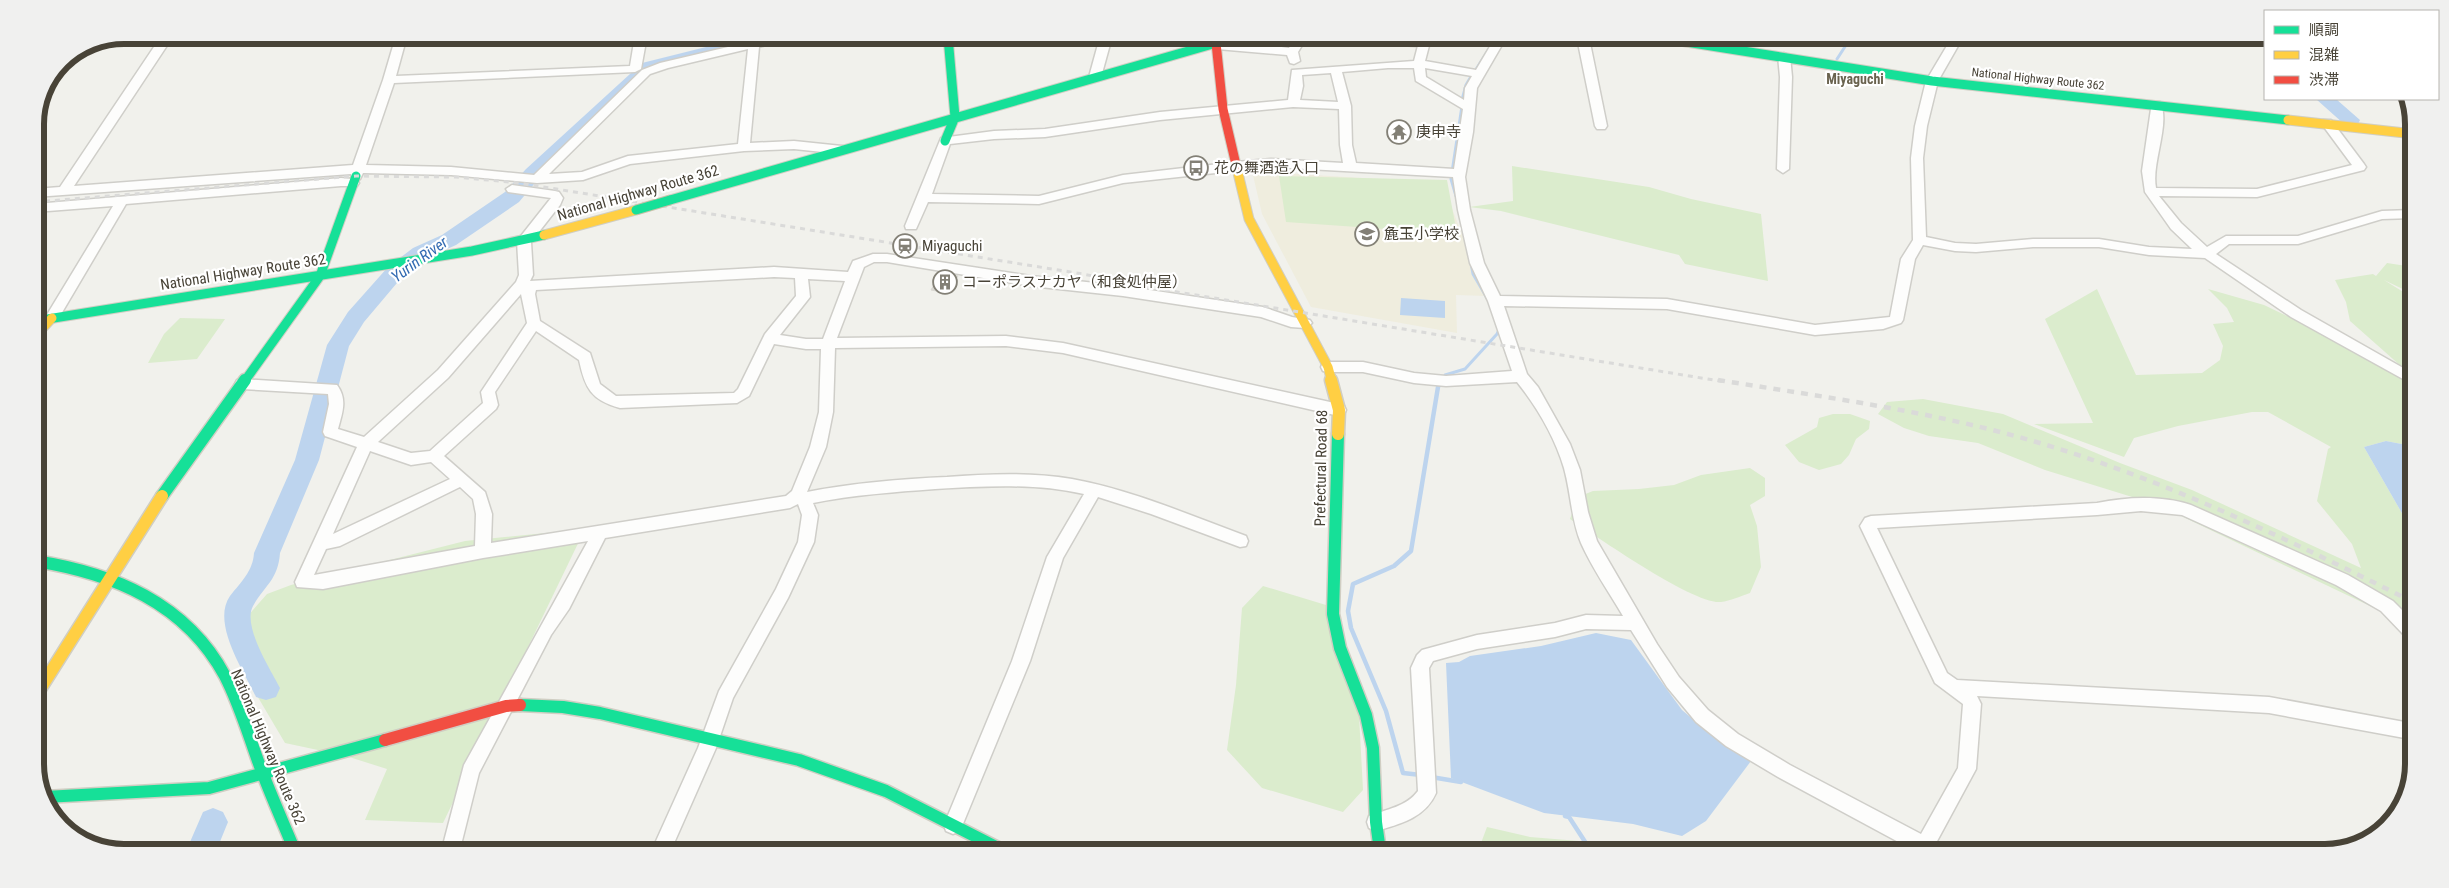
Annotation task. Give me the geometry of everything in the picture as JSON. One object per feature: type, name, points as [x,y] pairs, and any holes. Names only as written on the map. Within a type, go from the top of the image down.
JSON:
[{"type":"main road","points":[[945,141],[955,117],[949,44]]},
{"type":"main road","name":"National Highway Route 362","points":[[44,319],[418,260],[524,240],[636,210],[1210,44]]},
{"type":"main road","name":"Prefectural Road 68","points":[[1217,44],[1224,109],[1249,219],[1328,367],[1339,410],[1333,614],[1340,648],[1366,715],[1373,748],[1376,822],[1379,844]]},
{"type":"main road","name":"National Highway Route 362","points":[[1707,44],[1932,81],[2405,133]]},
{"type":"main road","points":[[1737,48],[1740,44]]},
{"type":"main road","points":[[44,682],[146,518],[320,276],[356,176]]},
{"type":"main road","points":[[44,326],[52,318]]},
{"type":"main road","name":"National Highway Route 362","points":[[44,562],[80,566],[110,576],[140,590],[164,606],[191,631],[216,662],[241,712],[292,844]]},
{"type":"main road","points":[[51,797],[209,788],[506,706],[531,704],[580,708],[711,737],[847,775],[990,844]]},
{"type":"street","points":[[64,191],[162,44]]},
{"type":"street","points":[[44,207],[341,182],[356,176],[389,80],[399,44]]},
{"type":"street","points":[[537,178],[640,70],[641,44]]},
{"type":"street","points":[[389,80],[640,70],[758,44]]},
{"type":"street","points":[[1095,77],[1104,44]]},
{"type":"street","points":[[1233,44],[1292,52]]},
{"type":"street","points":[[1293,103],[1297,86],[1292,52],[1298,44]]},
{"type":"street","points":[[1424,44],[1418,76],[1424,83],[1470,108]]},
{"type":"street","points":[[1497,44],[1471,88],[1470,108],[1456,173],[1477,263],[1495,301],[1521,376],[1533,391],[1563,444],[1572,470],[1580,512],[1589,542],[1673,682],[1702,716],[1732,740],[1921,844]]},
{"type":"street","points":[[1584,44],[1601,126]]},
{"type":"street","points":[[1495,301],[1666,304],[1815,330],[1883,324],[1896,320],[1900,312],[1908,259],[1920,240],[1917,158],[1921,126],[1932,81],[1953,44]]},
{"type":"street","points":[[744,147],[754,45]]},
{"type":"street","points":[[1782,169],[1786,77],[1784,56]]},
{"type":"street","points":[[1296,72],[1336,70],[1407,62],[1480,74]]},
{"type":"street","points":[[1336,70],[1345,106],[1346,145],[1350,167]]},
{"type":"street","points":[[911,226],[924,198],[945,141],[994,135],[1045,133],[1224,109],[1293,103],[1345,106]]},
{"type":"street","points":[[2156,105],[2158,118],[2149,172],[2151,192],[2170,220],[2189,241],[2297,316],[2405,375]]},
{"type":"street","points":[[2151,192],[2258,193],[2360,167],[2327,123]]},
{"type":"street","points":[[44,192],[451,170],[537,178],[583,176],[628,160],[744,147],[794,145],[842,150]]},
{"type":"street","points":[[924,198],[1039,200],[1124,179],[1236,166],[1271,164],[1456,173]]},
{"type":"street","points":[[518,190],[555,195],[558,198],[524,240],[526,285],[534,323],[585,357],[592,386],[610,400],[620,403],[737,398],[744,392],[770,338],[803,297],[801,273]]},
{"type":"street","points":[[52,318],[122,200]]},
{"type":"street","points":[[1920,240],[1955,247],[1976,248],[2033,242],[2099,243],[2149,251],[2207,254],[2226,240],[2298,240],[2382,215],[2405,214]]},
{"type":"street","points":[[664,844],[711,737],[725,696],[782,593],[806,542],[810,515],[801,497],[818,447],[826,412],[828,344],[858,264],[873,258],[887,258],[1031,281],[1123,291],[1245,309],[1263,312],[1291,322],[1305,323]]},
{"type":"street","points":[[853,277],[774,272],[526,285],[443,374],[366,444],[303,582],[323,582],[484,551],[790,502],[801,497],[841,490],[979,480],[1041,481],[1094,490],[1177,517],[1240,541]]},
{"type":"street","points":[[242,384],[332,389],[337,394],[337,400],[330,432],[412,459],[434,456],[491,405],[488,392],[534,323]]},
{"type":"street","points":[[770,338],[806,344],[922,341],[1028,343],[1063,348],[1339,410]]},
{"type":"street","points":[[1328,367],[1363,367],[1439,380],[1521,376]]},
{"type":"street","points":[[434,456],[480,496],[484,514],[484,551]]},
{"type":"street","points":[[320,544],[334,541],[461,480]]},
{"type":"street","points":[[953,825],[1021,661],[1055,557],[1094,490]]},
{"type":"street","points":[[1932,844],[1967,770],[1972,704],[1970,699],[1940,678],[1868,526],[1871,522],[2097,509],[2118,504],[2168,505],[2185,509],[2342,580],[2387,606],[2405,625]]},
{"type":"street","points":[[452,844],[470,771],[545,630],[563,604],[599,534]]},
{"type":"street","points":[[1376,822],[1408,812],[1423,801],[1427,793],[1420,668],[1423,660],[1428,655],[1477,642],[1555,630],[1586,622],[1637,622]]},
{"type":"street","points":[[1951,687],[2269,705],[2405,730]]},
{"type":"shaded area","points":[[1383,44],[1418,44],[1416,48]]},
{"type":"shaded area","name":"麁玉小学校","points":[[1252,171],[1442,183],[1486,296],[1456,295],[1457,333],[1311,307],[1262,214]]},
{"type":"green space","points":[[1512,166],[1649,187],[1691,199],[1761,214],[1768,281],[1685,264],[1679,255],[1501,211],[1469,207],[1513,201]]},
{"type":"green space","points":[[1279,176],[1447,180],[1457,234],[1286,222]]},
{"type":"green space","points":[[2387,263],[2405,266],[2405,290],[2384,280],[2405,293],[2405,370],[2350,321],[2346,302],[2335,280],[2373,274],[2376,276]]},
{"type":"green space","points":[[2097,289],[2136,375],[2202,373],[2220,360],[2223,346],[2213,324],[2234,322],[2227,308],[2208,289],[2264,305],[2405,372],[2405,445],[2386,441],[2364,447],[2405,519],[2405,623],[2158,505],[2045,470],[1978,443],[1929,436],[1904,428],[1878,414],[1887,402],[1923,399],[2003,414],[2120,463],[2192,490],[2361,568],[2352,544],[2317,501],[2328,449],[2331,447],[2268,412],[2252,412],[2178,426],[2134,438],[2124,457],[2034,424],[2093,423],[2045,319]]},
{"type":"green space","points":[[180,318],[225,319],[197,359],[148,363],[164,334]]},
{"type":"green space","points":[[1833,414],[1850,414],[1870,421],[1869,429],[1856,439],[1849,455],[1841,464],[1819,470],[1799,462],[1785,445],[1817,427],[1819,418]]},
{"type":"green space","points":[[1750,468],[1765,478],[1765,496],[1750,505],[1757,526],[1761,567],[1750,593],[1728,601],[1708,600],[1668,582],[1570,519],[1578,497],[1593,491],[1674,485],[1701,475]]},
{"type":"green space","points":[[585,529],[443,823],[365,820],[387,769],[346,756],[285,743],[252,687],[232,634],[267,594],[291,585],[465,541]]},
{"type":"green space","points":[[1263,586],[1326,605],[1358,696],[1363,790],[1343,812],[1262,788],[1227,750],[1236,685],[1242,608]]},
{"type":"green space","points":[[1487,827],[1530,837],[1579,841],[1581,844],[1481,844]]},
{"type":"water","points":[[1401,298],[1445,301],[1445,318],[1400,315]]},
{"type":"water","points":[[2386,441],[2405,445],[2405,519],[2364,447]]},
{"type":"water","points":[[1596,633],[1631,640],[1682,710],[1719,741],[1751,761],[1706,821],[1682,836],[1633,824],[1544,813],[1451,778],[1446,663],[1459,662],[1470,656],[1541,646]]},
{"type":"building","name":"コーポラスナカヤ（和食処仲屋）","points":[[941,273],[958,276],[948,293],[931,290]]},
{"type":"waterway","name":"Yurin River","points":[[266,688],[238,631],[238,606],[266,568],[267,553],[307,460],[338,345],[356,317],[395,272],[420,253],[449,240],[512,197],[533,173],[638,74],[648,67],[666,61],[740,44]]},
{"type":"waterway","points":[[1475,71],[1492,44]]},
{"type":"waterway","points":[[1837,59],[1847,44]]},
{"type":"waterway","points":[[1462,100],[1466,85],[1473,73]]},
{"type":"waterway","points":[[2326,100],[2351,120]]},
{"type":"waterway","points":[[1456,196],[1451,179],[1462,106]]},
{"type":"waterway","points":[[1471,263],[1473,274],[1487,298]]},
{"type":"waterway","points":[[1441,382],[1445,375],[1465,369],[1497,334],[1500,327]]},
{"type":"waterway","points":[[1421,775],[1403,773],[1386,711],[1351,628],[1348,611],[1353,584],[1394,566],[1411,551],[1438,387],[1442,380]]},
{"type":"waterway","points":[[1431,777],[1461,782]]},
{"type":"waterway","points":[[1565,816],[1569,817],[1586,844]]},
{"type":"waterway","name":"Yurin River","points":[[204,844],[213,822]]},
{"type":"railway","points":[[44,201],[356,176],[456,177],[519,183],[1083,274],[1153,288],[1726,382]]},
{"type":"railway","points":[[1718,380],[1955,421],[1994,430],[2082,456],[2130,473],[2225,512],[2405,598]]},
{"type":"traffic: fast","points":[[949,44],[955,117]]},
{"type":"traffic: fast","points":[[670,200],[1213,44]]},
{"type":"traffic: fast","points":[[1699,44],[1932,81],[2288,120]]},
{"type":"traffic: fast","points":[[1737,48],[1740,44]]},
{"type":"traffic: fast","points":[[945,141],[955,117]]},
{"type":"traffic: fast","points":[[162,496],[320,276],[356,176]]},
{"type":"traffic: fast","points":[[636,210],[670,200]]},
{"type":"traffic: fast","points":[[44,320],[472,251],[544,235]]},
{"type":"traffic: fast","points":[[1338,434],[1333,614],[1340,648],[1366,715],[1373,748],[1376,822],[1379,844]]},
{"type":"traffic: fast","points":[[44,562],[89,571],[138,591],[161,604],[201,640],[230,686],[292,844]]},
{"type":"traffic: fast","points":[[520,705],[563,707],[600,713],[799,760],[886,791],[990,844]]},
{"type":"traffic: fast","points":[[51,797],[209,788],[385,740]]},
{"type":"traffic: slow","points":[[2288,120],[2405,133]]},
{"type":"traffic: slow","points":[[1237,169],[1249,219],[1328,367],[1339,410],[1338,434]]},
{"type":"traffic: slow","points":[[544,235],[636,210]]},
{"type":"traffic: slow","points":[[44,326],[52,318]]},
{"type":"traffic: slow","points":[[44,683],[162,496]]},
{"type":"traffic: jam","points":[[1216,44],[1223,109],[1237,169]]},
{"type":"traffic: jam","points":[[385,740],[506,706],[520,705]]},
{"type":"place","name":"庚申寺","points":[[1399,132]]},
{"type":"place","name":"花の舞酒造入口","points":[[1196,168]]},
{"type":"place","name":"麁玉小学校","points":[[1367,234]]},
{"type":"place","name":"Miyaguchi","points":[[905,246]]},
{"type":"place","name":"コーポラスナカヤ（和食処仲屋）","points":[[945,282]]},
{"type":"district","name":"Miyaguchi","points":[[1855,79]]}]
